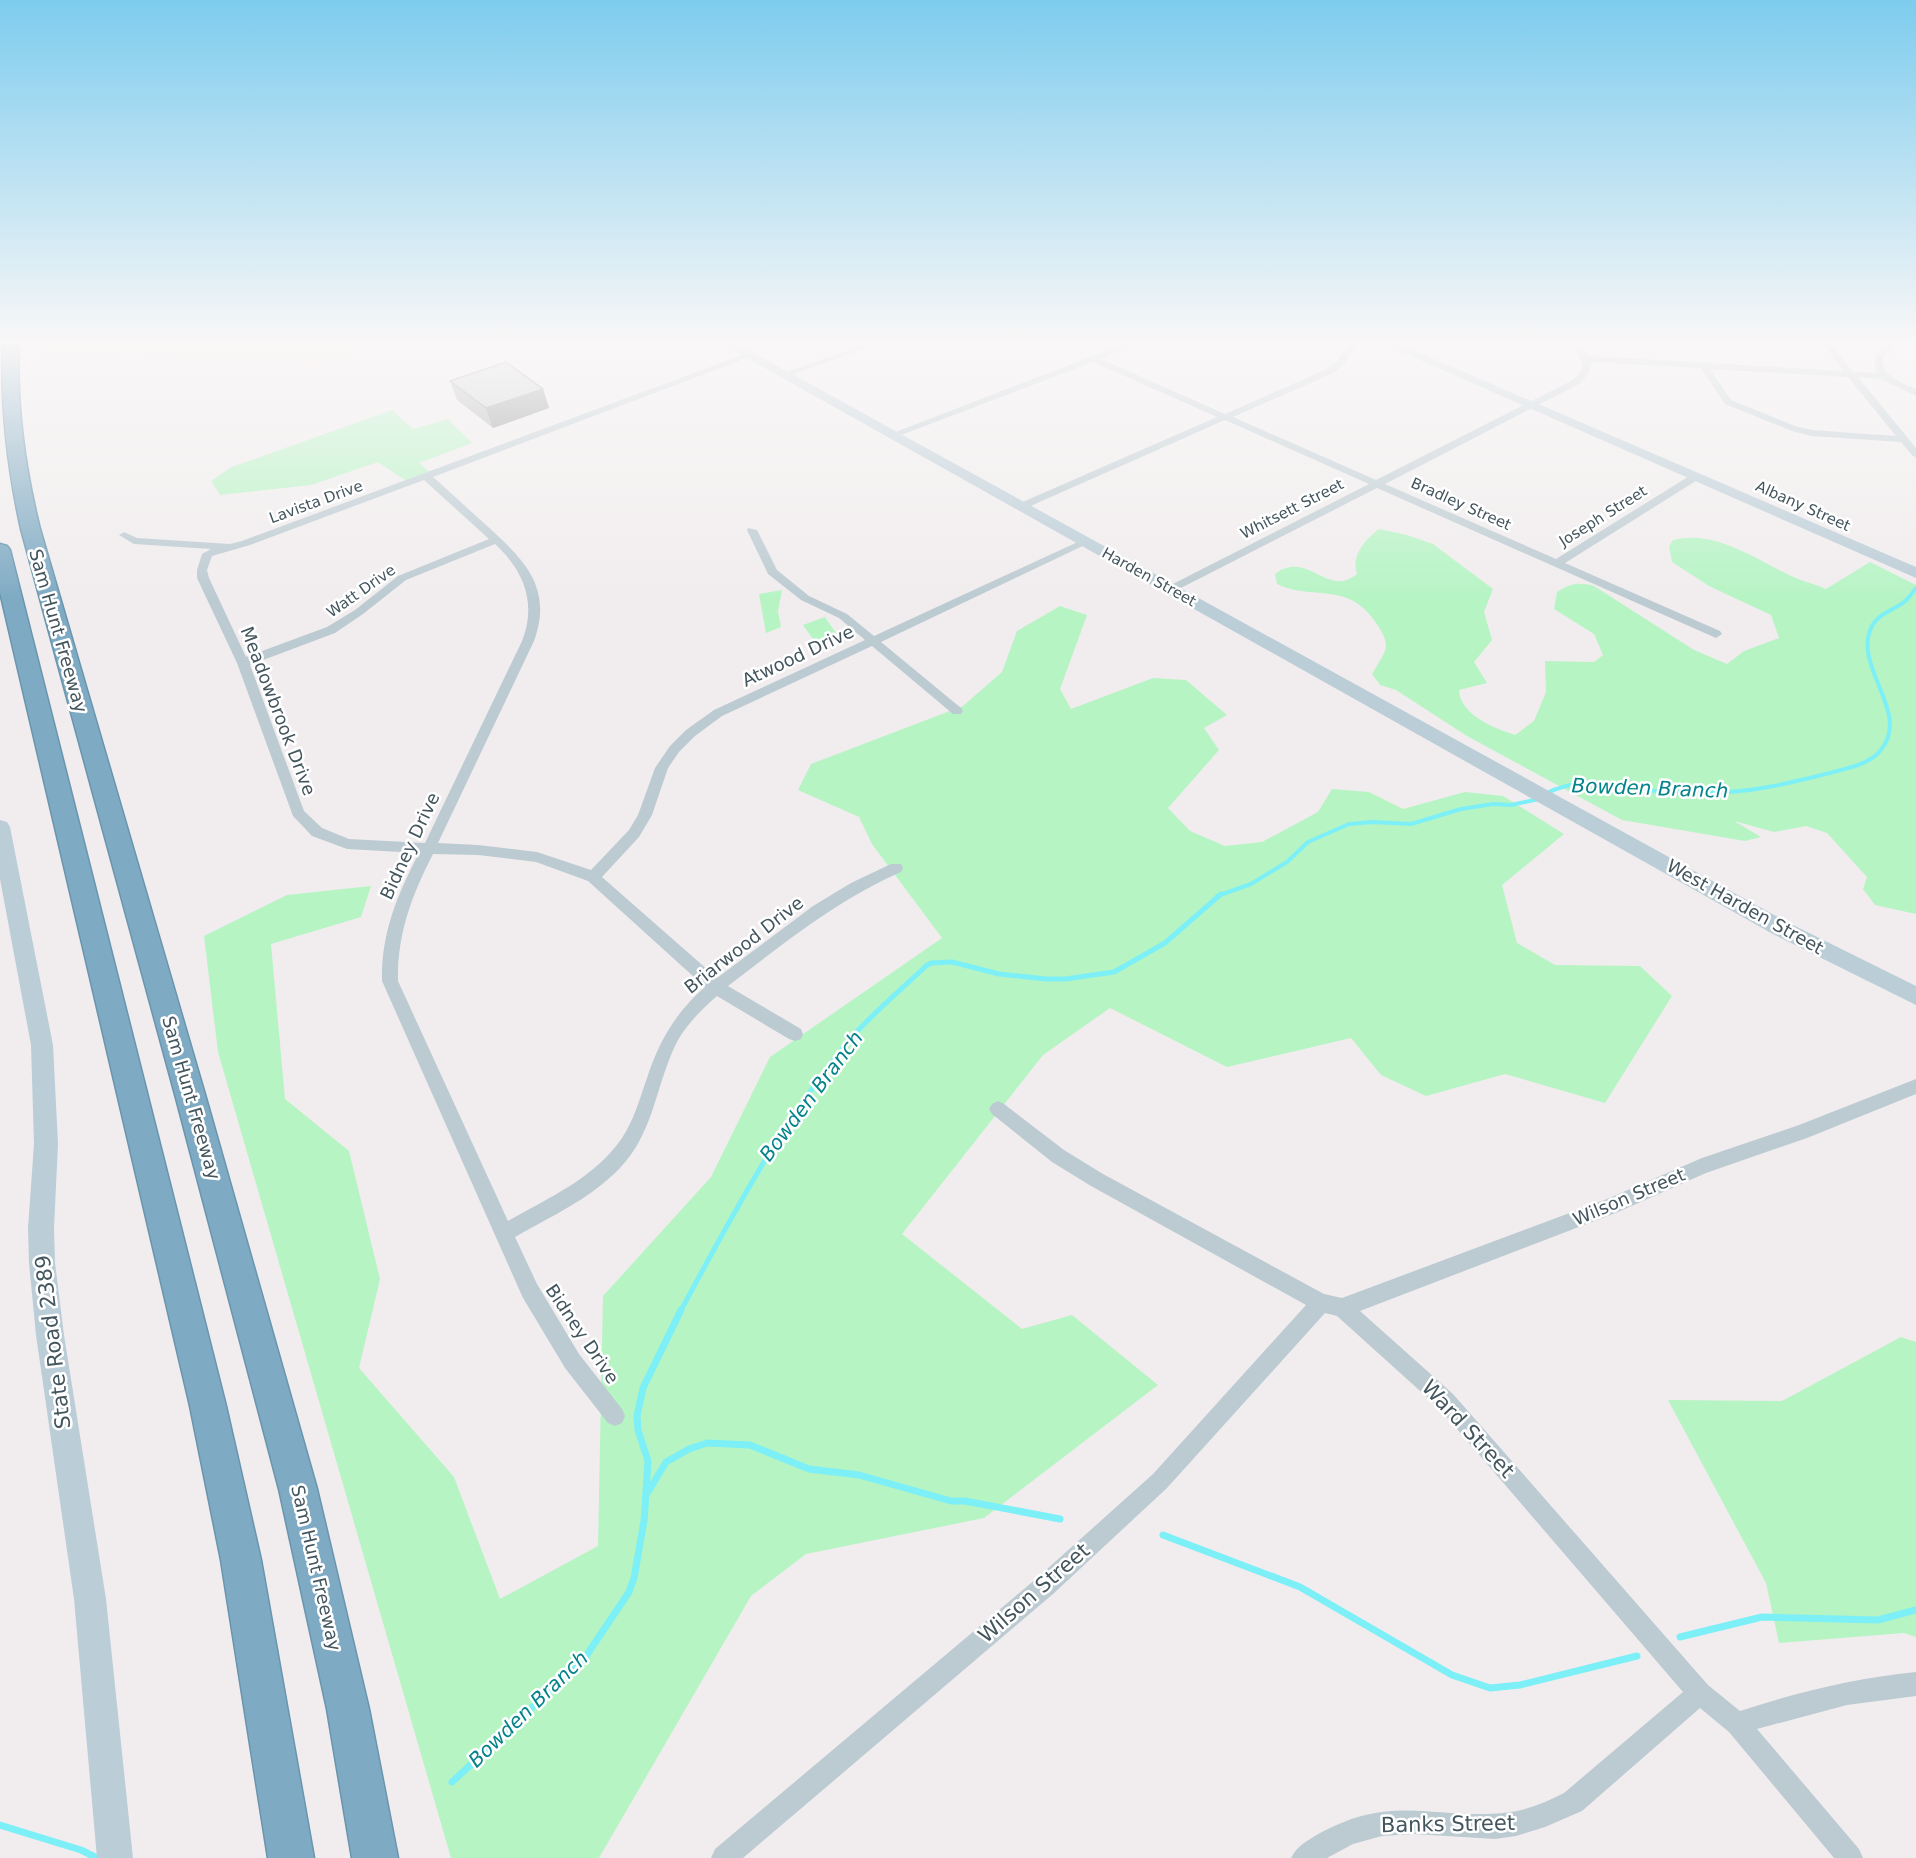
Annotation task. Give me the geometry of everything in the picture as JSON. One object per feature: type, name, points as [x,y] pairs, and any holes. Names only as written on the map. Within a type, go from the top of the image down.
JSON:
[{"type":"highway","name":"Sam Hunt Freeway","points":[[12,427],[17,464],[41,573],[188,1086],[298,1489],[348,1709],[375,1858]]},
{"type":"highway","name":"Sam Hunt Freeway","points":[[0,550],[208,1406],[241,1560],[291,1858]]},
{"type":"main road","name":"Harden Street","points":[[878,427],[1576,813]]},
{"type":"main road","name":"Albany Street","points":[[1580,427],[1916,573]]},
{"type":"main road","name":"West Harden Street","points":[[1576,813],[1788,932],[1916,996]]},
{"type":"main road","name":"State Road 2389","points":[[0,826],[42,1045],[46,1133],[41,1228],[42,1263],[50,1335],[90,1599],[115,1858]]},
{"type":"street","name":"Lavista Drive","points":[[124,536],[134,541],[230,548],[560,427]]},
{"type":"street","points":[[893,435],[915,427]]},
{"type":"street","points":[[1022,506],[1202,427]]},
{"type":"street","name":"Bradley Street","points":[[1250,427],[1716,634]]},
{"type":"street","name":"Whitsett Street","points":[[1171,589],[1487,427]]},
{"type":"street","points":[[1789,427],[1812,433],[1904,439]]},
{"type":"street","points":[[1894,427],[1916,454]]},
{"type":"street","name":"Bidney Drive","points":[[427,477],[512,554],[528,577],[534,596],[534,624],[527,644],[505,685],[430,849],[411,880],[395,927],[388,963],[390,981],[530,1291],[557,1338],[615,1416]]},
{"type":"street","name":"Joseph Street","points":[[1557,562],[1695,477]]},
{"type":"street","points":[[752,530],[772,572],[805,598],[843,616],[957,711]]},
{"type":"street","name":"Watt Drive","points":[[243,663],[331,630],[359,612],[402,578],[495,540]]},
{"type":"street","name":"Atwood Drive","points":[[593,877],[630,840],[650,804],[663,766],[671,752],[689,733],[718,713],[1086,542]]},
{"type":"street","name":"Meadowbrook Drive","points":[[230,548],[207,554],[201,570],[203,578],[243,663],[294,802],[306,823],[317,832],[347,844],[478,850],[537,857],[593,877],[716,987],[795,1034]]},
{"type":"street","name":"Briarwood Drive","points":[[504,1233],[581,1188],[616,1160],[639,1125],[670,1039],[686,1016],[716,987],[833,900],[896,868]]},
{"type":"street","name":"Wilson Street","points":[[724,1858],[1045,1586],[1160,1482],[1331,1306],[1612,1206],[1702,1166],[1801,1132],[1916,1086]]},
{"type":"street","name":"Ward Street","points":[[998,1109],[1058,1156],[1097,1180],[1331,1306],[1446,1401],[1700,1693],[1737,1724],[1850,1858]]},
{"type":"street","points":[[1737,1724],[1797,1703],[1888,1686],[1916,1684]]},
{"type":"street","name":"Banks Street","points":[[1304,1858],[1334,1839],[1366,1826],[1401,1822],[1495,1826],[1528,1822],[1573,1802],[1700,1693]]},
{"type":"green space","points":[[345,427],[410,427],[413,429],[421,427],[456,427],[472,443],[419,463],[432,474],[408,482],[378,462],[311,485],[220,495],[211,481],[232,467]]},
{"type":"green space","points":[[1379,529],[1433,544],[1493,589],[1484,612],[1492,640],[1474,662],[1487,683],[1459,690],[1465,707],[1472,713],[1488,724],[1515,735],[1534,721],[1546,692],[1545,661],[1594,662],[1603,655],[1594,634],[1554,609],[1557,592],[1571,585],[1594,586],[1694,650],[1727,664],[1744,651],[1779,638],[1771,615],[1709,586],[1672,562],[1669,546],[1673,540],[1688,538],[1719,542],[1749,554],[1791,576],[1826,589],[1870,562],[1916,585],[1916,914],[1875,905],[1863,889],[1867,877],[1827,833],[1806,826],[1774,832],[1734,821],[1761,837],[1745,841],[1622,820],[1467,736],[1396,690],[1380,685],[1372,674],[1384,653],[1386,642],[1374,620],[1363,608],[1352,600],[1340,596],[1290,589],[1277,584],[1275,574],[1287,568],[1298,567],[1336,581],[1346,580],[1357,574],[1356,560],[1360,548]]},
{"type":"green space","points":[[782,590],[778,611],[781,627],[766,633],[759,594]]},
{"type":"green space","points":[[1060,606],[1087,615],[1060,689],[1071,709],[1153,678],[1186,680],[1227,715],[1204,728],[1219,750],[1168,808],[1190,831],[1225,846],[1262,842],[1318,812],[1332,789],[1369,792],[1403,809],[1465,792],[1503,796],[1564,834],[1502,885],[1517,943],[1555,965],[1640,966],[1672,996],[1605,1103],[1505,1074],[1426,1096],[1381,1075],[1351,1038],[1227,1067],[1110,1008],[1043,1055],[902,1234],[1022,1329],[1072,1315],[1158,1385],[984,1518],[806,1554],[751,1596],[599,1858],[451,1858],[218,1052],[204,936],[287,895],[371,886],[361,917],[271,944],[285,1099],[349,1151],[380,1279],[359,1368],[454,1477],[500,1599],[598,1546],[603,1296],[711,1177],[770,1057],[942,938],[872,844],[859,817],[798,790],[811,764],[963,706],[1002,672],[1017,631]]},
{"type":"green space","points":[[825,617],[840,639],[818,646],[803,625]]},
{"type":"green space","points":[[1901,1337],[1916,1342],[1916,1637],[1904,1633],[1779,1643],[1766,1583],[1668,1400],[1782,1401]]},
{"type":"waterway","name":"Bowden Branch","points":[[1545,794],[1559,788],[1586,783],[1672,792],[1737,791],[1801,780],[1869,760],[1880,751],[1888,736],[1890,721],[1869,657],[1868,642],[1872,626],[1883,615],[1904,602],[1916,588]]},
{"type":"waterway","name":"Bowden Branch","points":[[1220,895],[1251,884],[1287,862],[1308,842],[1349,824],[1373,822],[1411,824],[1461,809],[1493,804],[1511,805],[1539,799]]},
{"type":"waterway","name":"Bowden Branch","points":[[680,1312],[759,1170],[803,1101],[853,1036],[926,966],[931,963],[952,962],[999,974],[1046,979],[1065,979],[1114,972],[1165,943],[1220,895]]},
{"type":"waterway","name":"Bowden Branch","points":[[452,1782],[584,1659],[629,1592],[634,1578],[644,1521],[648,1461],[638,1430],[637,1416],[643,1388],[680,1312]]},
{"type":"waterway","points":[[648,1492],[666,1462],[689,1449],[707,1443],[750,1445],[809,1469],[859,1475],[951,1501],[965,1501],[1060,1519]]},
{"type":"waterway","points":[[1163,1535],[1300,1587],[1452,1675],[1490,1688],[1520,1685],[1637,1656]]},
{"type":"waterway","points":[[1680,1637],[1762,1617],[1878,1620],[1916,1610]]},
{"type":"waterway","name":"Bowden Branch","points":[[0,1825],[81,1850],[97,1858]]}]
